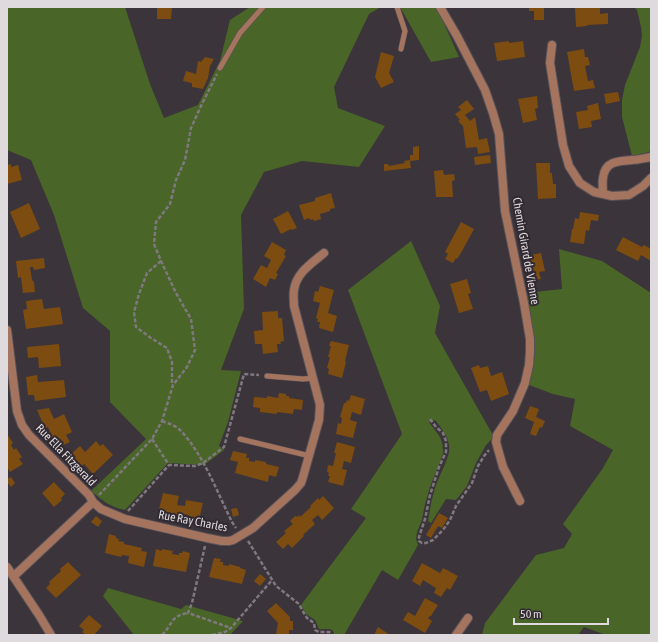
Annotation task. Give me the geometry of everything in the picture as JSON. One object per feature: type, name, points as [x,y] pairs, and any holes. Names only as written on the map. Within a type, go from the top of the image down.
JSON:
[{"type":"street","name":"Chemin Girard de Vienne","points":[[440,7],[485,90],[497,124],[501,147],[505,211],[530,339],[529,365],[526,383],[513,411],[498,435],[496,442]]},
{"type":"street","points":[[552,45],[550,63],[563,145],[569,166],[580,183],[594,192],[612,196],[629,195],[643,186],[651,178]]},
{"type":"street","points":[[603,194],[603,177],[608,166],[616,161],[651,157]]},
{"type":"street","name":"Rue Ray Charles","points":[[93,502],[101,509],[125,519],[207,538],[229,541],[243,535],[253,528],[301,483],[310,456],[319,420],[320,404],[294,306],[294,290],[298,277],[324,253]]},
{"type":"street","name":"Rue Ella Fitzgerald","points":[[7,330],[17,411],[22,424],[29,435],[89,495],[93,502]]},
{"type":"street","points":[[496,442],[503,468],[520,501]]},
{"type":"street","points":[[14,576],[93,502]]},
{"type":"street","points":[[7,567],[39,615],[50,635]]},
{"type":"street","points":[[456,635],[468,618]]},
{"type":"lane","points":[[220,68],[240,33],[264,7]]},
{"type":"lane","points":[[397,7],[405,32],[401,49]]},
{"type":"lane","points":[[267,376],[303,379],[314,378]]},
{"type":"lane","points":[[240,439],[310,456]]},
{"type":"path","points":[[172,384],[187,367],[195,350],[191,319],[176,293],[154,244],[156,222],[170,204],[176,180],[185,160],[191,128],[212,81],[220,68]]},
{"type":"path","points":[[93,502],[101,491],[145,448],[162,421],[172,384],[172,362],[166,348],[136,326],[134,312],[147,273],[161,262]]},
{"type":"path","points":[[125,519],[128,509],[169,465],[195,466],[203,463],[224,447],[244,374],[267,376]]},
{"type":"path","points":[[430,419],[443,433],[446,441],[446,452],[430,495],[425,519],[419,537],[422,543],[433,540],[443,530],[450,520],[456,506],[472,482],[478,466],[484,456],[496,442]]},
{"type":"path","points":[[162,421],[173,425],[178,429],[192,446],[203,463],[232,522],[248,541],[276,586],[299,604],[307,618],[314,623],[315,630],[318,632],[329,632],[332,635]]},
{"type":"path","points":[[152,439],[169,465]]},
{"type":"path","points":[[188,613],[192,604],[207,538]]},
{"type":"path","points":[[212,635],[225,632],[231,628],[272,580]]},
{"type":"path","points":[[164,634],[175,617],[180,614],[188,613],[231,628]]},
{"type":"green space","points":[[7,7],[125,7],[150,84],[164,118],[198,105],[220,61],[230,20],[250,7],[381,7],[369,14],[334,87],[338,108],[385,126],[359,167],[302,161],[264,172],[241,215],[244,309],[221,370],[241,371],[228,422],[219,446],[224,450],[204,465],[168,463],[125,510],[107,503],[91,491],[146,439],[110,402],[110,331],[83,308],[54,215],[31,160],[7,150]]},
{"type":"green space","points":[[400,7],[436,7],[459,57],[431,62]]},
{"type":"green space","points":[[634,7],[651,7],[651,150],[649,152],[632,156],[622,117],[622,100],[625,85],[640,47],[642,36],[637,10]]},
{"type":"green space","points":[[411,241],[440,306],[435,333],[494,437],[486,445],[476,463],[467,486],[456,500],[446,499],[431,523],[428,521],[432,498],[449,452],[449,445],[447,438],[435,420],[429,422],[441,440],[443,454],[430,487],[422,520],[417,532],[416,539],[418,545],[398,580],[382,570],[344,635],[334,635],[334,632],[331,629],[319,629],[315,620],[306,614],[301,605],[366,518],[351,509],[402,434],[348,290]]},
{"type":"green space","points":[[559,249],[602,261],[651,293],[651,635],[606,635],[584,627],[578,635],[482,635],[485,623],[536,555],[564,548],[572,534],[563,524],[603,468],[613,450],[570,426],[575,399],[553,394],[529,385],[534,362],[535,343],[526,293],[562,289]]},
{"type":"green space","points":[[108,588],[181,609],[186,605],[243,621],[230,635],[134,635],[103,596]]},
{"type":"building","points":[[157,7],[172,7],[171,19],[157,19]]},
{"type":"building","points":[[529,7],[544,7],[544,20],[534,20],[534,11],[529,11]]},
{"type":"building","points":[[575,8],[600,8],[600,14],[608,13],[608,24],[576,27]]},
{"type":"building","points":[[509,41],[509,43],[523,41],[525,57],[497,61],[494,43]]},
{"type":"building","points":[[584,49],[585,57],[588,57],[590,65],[585,66],[588,81],[593,80],[595,88],[574,91],[567,52]]},
{"type":"building","points":[[381,52],[394,56],[389,73],[394,82],[381,88],[375,77]]},
{"type":"building","points":[[205,57],[214,59],[210,66],[208,78],[203,89],[192,87],[192,83],[183,81],[186,71],[196,74],[198,61],[201,62]]},
{"type":"building","points":[[618,92],[620,101],[606,104],[604,94]]},
{"type":"building","points":[[537,96],[538,108],[535,109],[537,120],[523,123],[518,99]]},
{"type":"building","points":[[467,100],[474,109],[465,115],[470,121],[475,117],[479,140],[487,138],[490,152],[478,154],[477,147],[466,148],[463,126],[458,121],[460,120],[455,114],[461,110],[458,107]]},
{"type":"building","points":[[598,103],[601,119],[591,121],[592,127],[579,129],[576,112],[588,110],[587,106]]},
{"type":"building","points":[[419,146],[419,160],[410,161],[411,168],[384,171],[384,164],[388,164],[389,166],[405,163],[404,161],[410,160],[410,155],[413,155],[413,147]]},
{"type":"building","points":[[490,155],[491,163],[475,165],[474,157]]},
{"type":"building","points":[[536,163],[550,163],[550,173],[552,173],[553,184],[556,184],[556,198],[538,199]]},
{"type":"building","points":[[11,164],[11,167],[18,165],[22,180],[7,184],[7,165]]},
{"type":"building","points":[[443,170],[444,175],[454,174],[455,180],[452,181],[453,197],[436,197],[434,171]]},
{"type":"building","points":[[331,193],[335,208],[320,214],[321,219],[314,221],[313,219],[310,220],[309,218],[304,220],[299,205],[315,201],[315,198]]},
{"type":"building","points":[[29,203],[40,229],[21,238],[10,212]]},
{"type":"building","points":[[288,211],[297,228],[281,234],[273,219]]},
{"type":"building","points":[[580,212],[599,215],[598,221],[591,220],[589,231],[586,230],[584,244],[570,242],[575,218],[579,219]]},
{"type":"building","points":[[461,222],[474,229],[461,253],[453,263],[445,259],[448,254],[445,252]]},
{"type":"building","points":[[623,237],[642,247],[644,245],[651,249],[651,261],[641,255],[638,261],[616,250]]},
{"type":"building","points":[[272,242],[286,250],[284,255],[286,256],[276,273],[278,274],[275,280],[270,278],[266,287],[253,279],[261,265],[267,268],[271,260],[264,256]]},
{"type":"building","points":[[541,253],[545,271],[539,272],[541,279],[529,281],[525,256]]},
{"type":"building","points":[[44,258],[45,268],[34,270],[33,267],[30,267],[35,292],[23,293],[21,277],[18,278],[16,261]]},
{"type":"building","points":[[467,279],[471,293],[468,294],[473,309],[459,313],[450,284]]},
{"type":"building","points":[[320,286],[334,290],[328,313],[337,316],[333,332],[319,328],[320,322],[317,322],[318,319],[316,318],[320,303],[313,301],[315,291],[318,292]]},
{"type":"building","points":[[42,299],[44,309],[60,307],[63,324],[26,329],[23,310],[27,309],[26,301]]},
{"type":"building","points":[[278,311],[278,318],[282,318],[284,341],[280,342],[281,344],[277,344],[278,352],[263,354],[262,344],[255,344],[254,331],[263,330],[262,312]]},
{"type":"building","points":[[331,341],[349,345],[342,378],[328,374],[329,369],[327,368],[330,357],[328,357],[331,346],[329,346]]},
{"type":"building","points":[[59,344],[61,366],[39,368],[38,357],[28,358],[27,347]]},
{"type":"building","points":[[479,365],[480,368],[488,366],[491,376],[502,372],[509,394],[491,401],[487,390],[480,392],[471,368]]},
{"type":"building","points":[[37,375],[38,382],[64,380],[66,397],[35,401],[34,395],[28,395],[26,377]]},
{"type":"building","points":[[279,393],[286,394],[289,398],[303,400],[302,410],[294,409],[293,414],[277,412],[277,414],[260,412],[260,408],[253,407],[254,397],[267,398],[267,396],[278,398]]},
{"type":"building","points":[[351,395],[365,399],[361,415],[352,412],[350,420],[357,422],[353,438],[336,434],[338,423],[341,424],[342,418],[340,417],[344,403],[346,403],[347,400],[349,401]]},
{"type":"building","points":[[530,406],[539,409],[536,417],[545,421],[542,428],[540,427],[536,436],[530,434],[534,422],[525,418]]},
{"type":"building","points":[[49,408],[54,419],[64,414],[72,432],[66,435],[70,442],[59,447],[56,440],[54,441],[48,427],[45,428],[37,410]]},
{"type":"building","points":[[7,434],[13,443],[11,445],[14,450],[16,448],[22,457],[19,459],[23,464],[10,472],[7,467]]},
{"type":"building","points":[[96,441],[100,446],[103,444],[113,455],[93,474],[84,464],[82,466],[71,454],[80,446],[85,452]]},
{"type":"building","points":[[337,442],[355,447],[351,463],[344,461],[342,469],[347,470],[343,486],[328,482],[330,476],[328,476],[329,473],[327,472],[328,465],[333,466]]},
{"type":"building","points":[[233,451],[247,454],[246,458],[249,458],[249,461],[255,462],[255,460],[266,462],[266,464],[279,467],[276,477],[269,475],[268,482],[235,473],[238,462],[230,460]]},
{"type":"building","points":[[11,477],[15,483],[11,487],[7,482],[7,479]]},
{"type":"building","points":[[54,482],[65,494],[61,498],[62,500],[54,507],[42,493]]},
{"type":"building","points":[[163,493],[179,496],[177,505],[185,506],[186,500],[203,503],[199,520],[188,517],[189,515],[183,514],[182,516],[164,512],[164,510],[159,509]]},
{"type":"building","points":[[323,496],[334,508],[322,520],[318,515],[312,520],[315,524],[292,548],[288,544],[283,549],[276,542],[286,533],[284,531],[293,524],[290,521],[295,516],[297,517],[299,515],[300,517],[318,498],[319,500]]},
{"type":"building","points":[[237,508],[239,515],[233,517],[231,509]]},
{"type":"building","points":[[439,513],[448,518],[442,528],[438,526],[431,538],[426,535]]},
{"type":"building","points":[[96,516],[102,521],[98,527],[91,522]]},
{"type":"building","points":[[109,534],[116,536],[116,538],[119,539],[118,541],[124,542],[124,544],[142,548],[141,551],[147,552],[144,567],[128,563],[129,556],[122,555],[121,557],[105,553]]},
{"type":"building","points":[[156,549],[162,551],[162,549],[173,551],[172,554],[179,555],[179,553],[182,553],[183,551],[190,553],[186,572],[153,566]]},
{"type":"building","points":[[214,558],[221,559],[220,562],[223,562],[223,565],[229,566],[229,564],[246,570],[242,584],[209,577]]},
{"type":"building","points":[[68,562],[81,575],[56,598],[46,588],[50,584],[49,582],[61,571],[60,569]]},
{"type":"building","points":[[422,563],[440,573],[443,568],[458,576],[450,590],[447,588],[441,597],[434,593],[436,588],[423,580],[420,586],[412,581]]},
{"type":"building","points":[[260,574],[266,579],[260,586],[254,581]]},
{"type":"building","points":[[425,598],[438,605],[428,618],[432,621],[425,633],[403,620],[408,612],[415,616]]},
{"type":"building","points":[[276,603],[290,617],[290,621],[293,621],[293,630],[289,630],[289,634],[276,634],[278,623],[267,611]]},
{"type":"building","points":[[89,615],[102,626],[94,635],[86,635],[82,632],[84,630],[79,626]]},
{"type":"building","points":[[378,627],[390,635],[374,635]]}]
